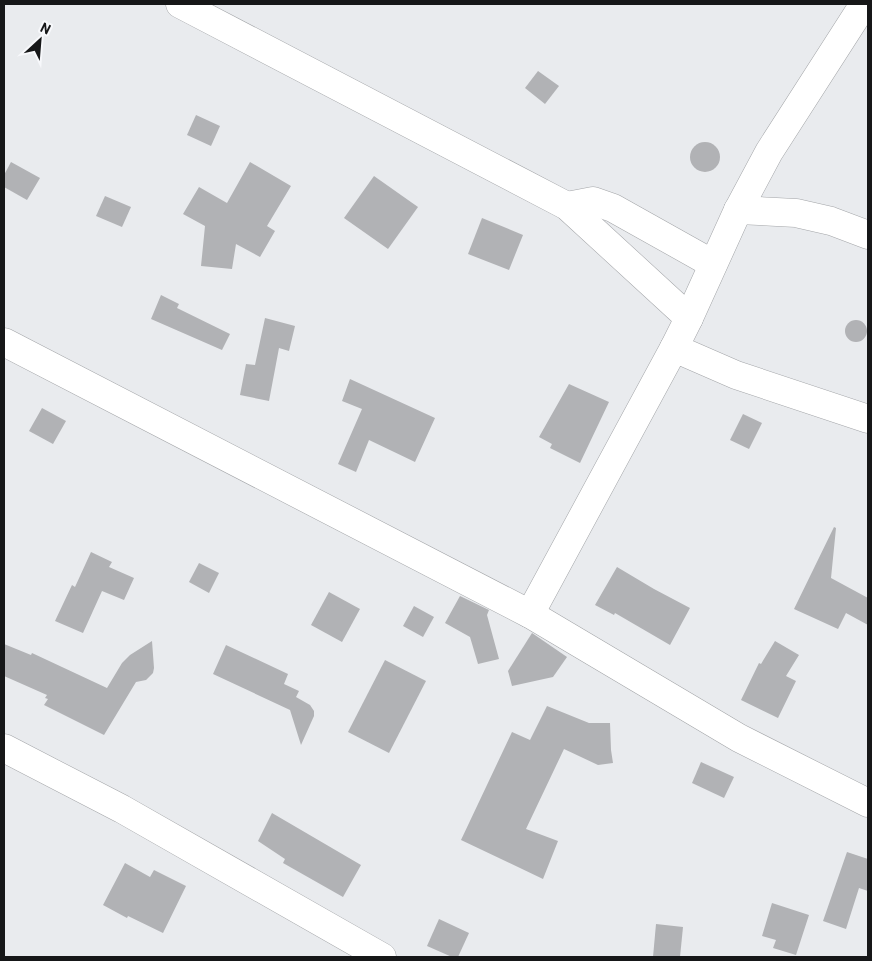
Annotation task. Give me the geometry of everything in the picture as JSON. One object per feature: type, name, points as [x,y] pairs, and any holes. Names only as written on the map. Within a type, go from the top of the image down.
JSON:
[{"type":"street","points":[[180,4],[567,206],[689,318]]},
{"type":"street","points":[[530,614],[674,348],[738,210],[768,152],[864,4]]},
{"type":"street","points":[[567,206],[593,201],[612,208],[713,264]]},
{"type":"street","points":[[738,210],[796,213],[831,221],[868,235]]},
{"type":"street","points":[[4,342],[530,614],[739,738],[868,803]]},
{"type":"street","points":[[674,348],[736,375],[868,420]]},
{"type":"street","points":[[4,748],[122,808],[381,957]]},
{"type":"building","points":[[538,71],[559,86],[545,104],[525,88]]},
{"type":"building","points":[[196,115],[220,126],[211,146],[187,135]]},
{"type":"building","points":[[705,142],[716,146],[720,157],[716,168],[705,172],[694,168],[690,157],[694,146]]},
{"type":"building","points":[[11,162],[40,178],[27,200],[4,187],[4,175]]},
{"type":"building","points":[[250,162],[291,186],[267,226],[275,231],[260,257],[236,244],[232,269],[201,266],[205,226],[183,214],[199,187],[227,203]]},
{"type":"building","points":[[374,176],[418,207],[388,249],[344,218]]},
{"type":"building","points":[[105,196],[131,207],[122,227],[96,216]]},
{"type":"building","points":[[482,218],[523,235],[509,270],[468,254]]},
{"type":"building","points":[[161,295],[179,304],[177,308],[230,334],[222,350],[151,319]]},
{"type":"building","points":[[265,318],[295,326],[289,351],[279,348],[269,401],[240,395],[246,364],[255,365]]},
{"type":"building","points":[[852,320],[860,320],[867,327],[867,335],[860,342],[852,342],[845,335],[845,327]]},
{"type":"building","points":[[350,379],[435,418],[415,462],[369,440],[356,472],[338,464],[362,409],[342,401]]},
{"type":"building","points":[[569,384],[609,402],[580,463],[550,448],[552,444],[539,437]]},
{"type":"building","points":[[42,408],[66,421],[53,444],[29,431]]},
{"type":"building","points":[[743,414],[762,423],[749,449],[730,440]]},
{"type":"building","points":[[834,527],[836,528],[831,578],[868,598],[868,625],[846,613],[838,629],[794,609]]},
{"type":"building","points":[[91,552],[112,562],[109,567],[134,578],[124,600],[102,591],[83,633],[55,621],[72,585],[75,587]]},
{"type":"building","points":[[199,563],[219,573],[209,593],[189,582]]},
{"type":"building","points":[[617,567],[690,608],[670,645],[615,613],[614,615],[595,605]]},
{"type":"building","points":[[329,592],[360,609],[342,642],[311,625]]},
{"type":"building","points":[[460,596],[489,610],[487,615],[499,659],[478,664],[470,637],[445,623]]},
{"type":"building","points":[[414,606],[434,617],[423,637],[403,626]]},
{"type":"building","points":[[532,633],[567,657],[553,677],[512,686],[508,671]]},
{"type":"building","points":[[152,641],[153,673],[146,680],[136,682],[104,735],[44,705],[48,699],[45,698],[47,695],[4,676],[4,644],[31,655],[32,653],[107,688],[122,663],[130,655]]},
{"type":"building","points":[[775,641],[799,655],[786,676],[796,681],[778,718],[741,700],[759,663],[761,664]]},
{"type":"building","points":[[226,645],[288,674],[284,684],[299,691],[296,697],[310,705],[314,711],[314,716],[301,745],[290,710],[213,674]]},
{"type":"building","points":[[385,660],[426,681],[389,753],[348,732]]},
{"type":"building","points":[[547,706],[589,723],[610,723],[613,763],[598,765],[564,749],[526,829],[558,841],[543,879],[461,840],[512,732],[530,740]]},
{"type":"building","points":[[701,762],[734,777],[724,798],[692,783]]},
{"type":"building","points":[[272,813],[361,865],[343,897],[283,863],[285,859],[258,841]]},
{"type":"building","points":[[847,852],[868,859],[868,891],[859,888],[846,929],[823,921]]},
{"type":"building","points":[[125,863],[150,877],[154,870],[186,886],[163,933],[128,916],[127,918],[103,905]]},
{"type":"building","points":[[772,903],[809,915],[796,955],[773,948],[776,940],[762,936]]},
{"type":"building","points":[[439,919],[469,933],[458,957],[452,957],[427,946]]},
{"type":"building","points":[[656,924],[683,927],[680,957],[653,957]]}]
